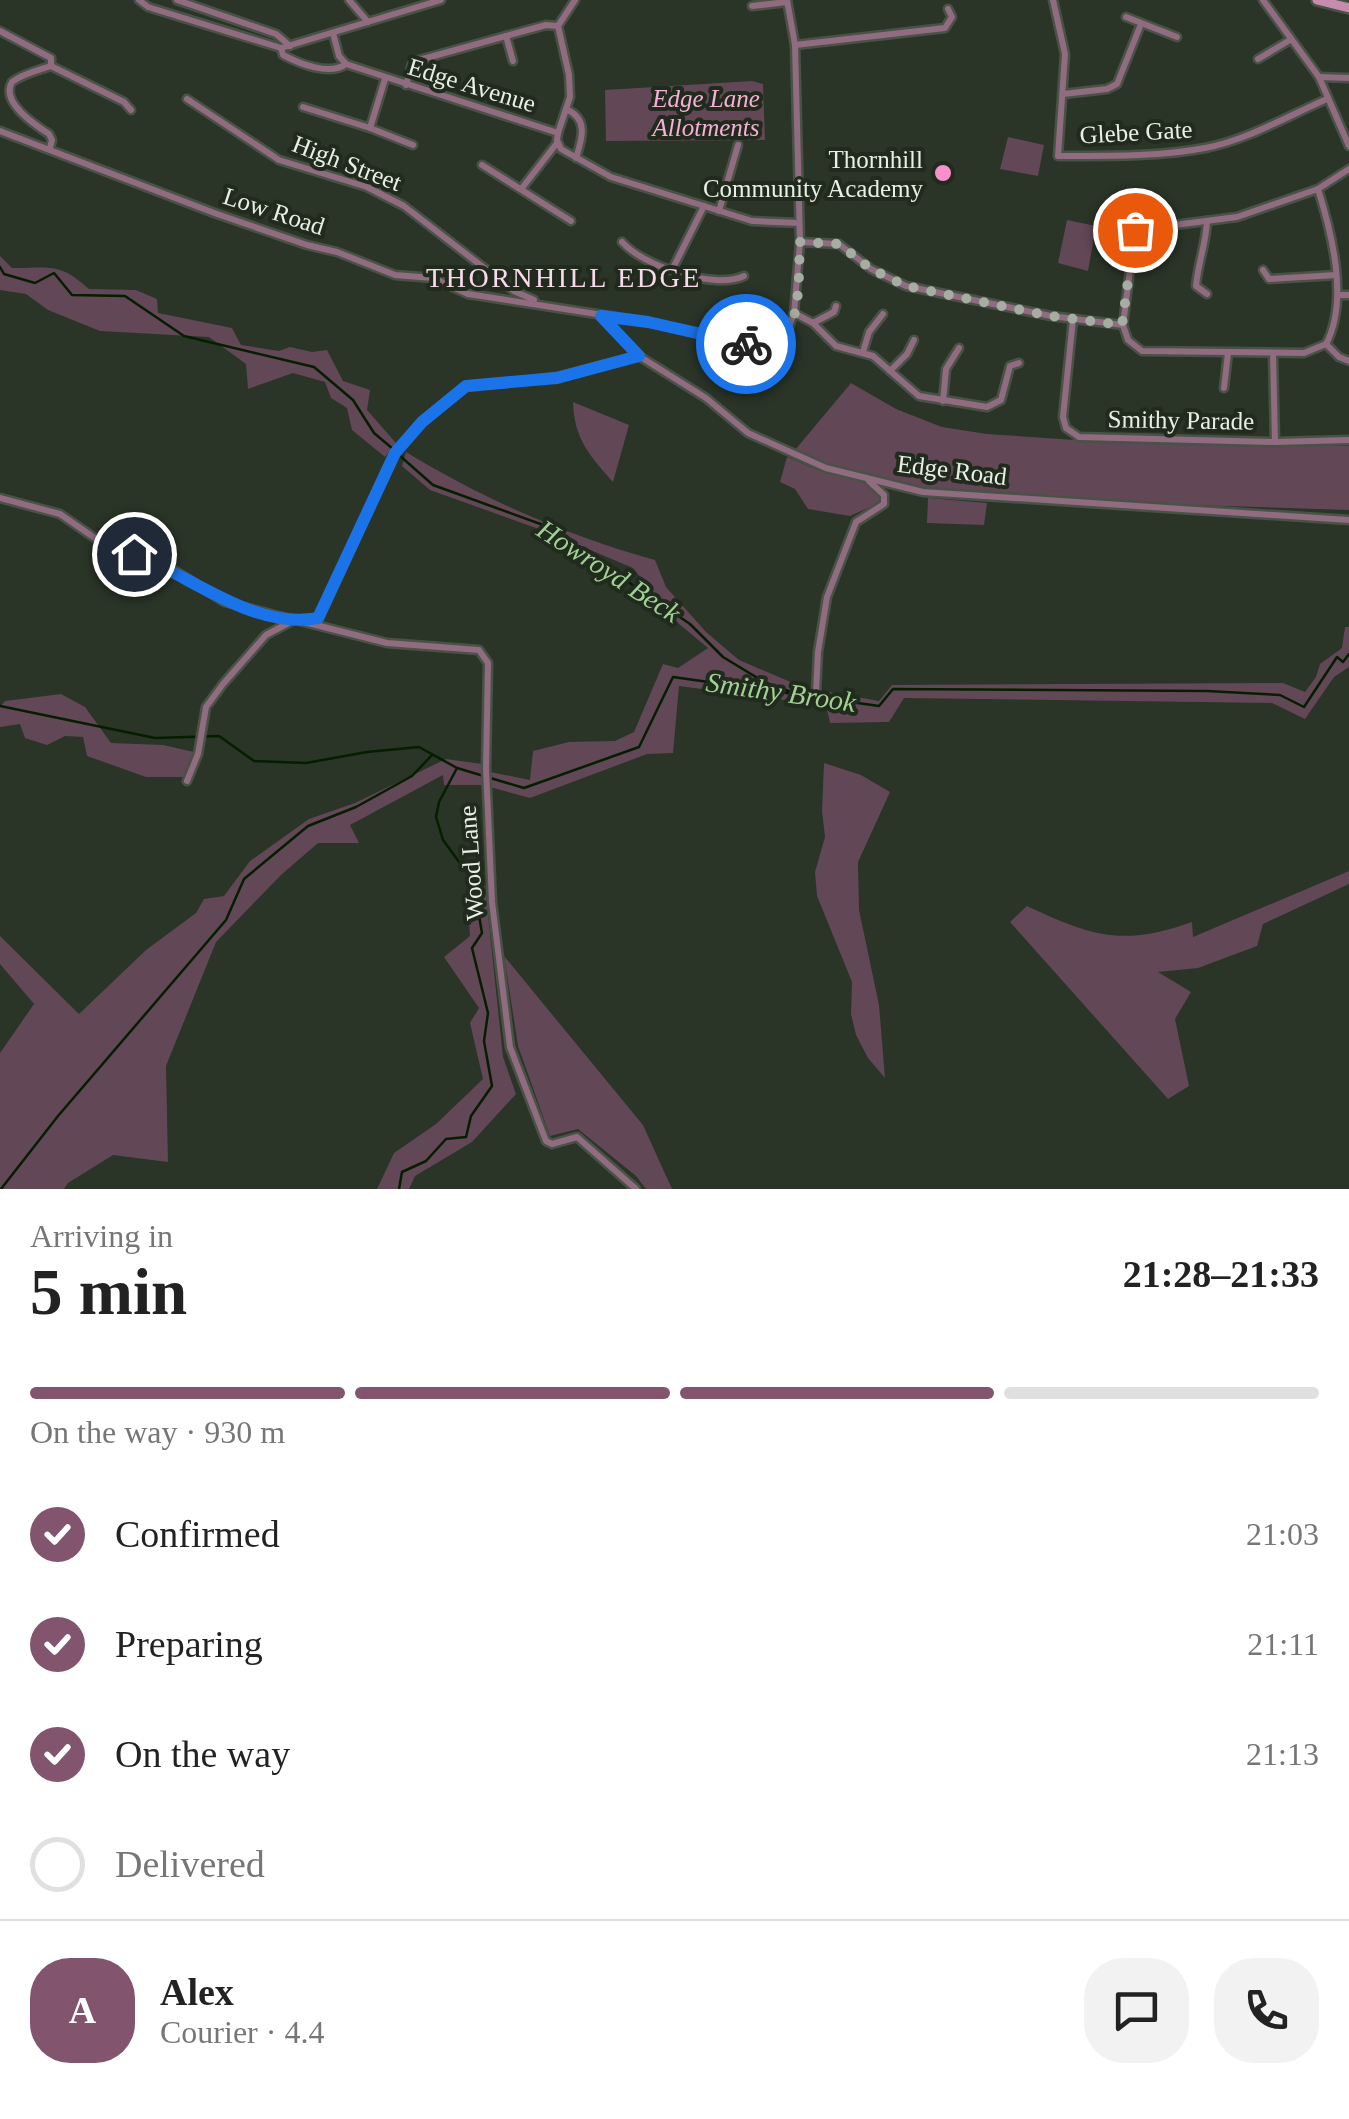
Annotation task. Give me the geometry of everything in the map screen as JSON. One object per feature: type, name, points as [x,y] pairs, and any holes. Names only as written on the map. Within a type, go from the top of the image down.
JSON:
[{"type":"main road","points":[[1318,0],[1349,8]]},
{"type":"street","points":[[140,0],[180,17],[280,48],[441,0]]},
{"type":"street","points":[[177,0],[276,34],[290,46]]},
{"type":"street","points":[[350,0],[368,22]]},
{"type":"street","points":[[558,133],[570,96],[558,26],[575,0]]},
{"type":"street","points":[[1054,0],[1065,54],[1063,94],[1108,89],[1117,84],[1142,24]]},
{"type":"street","points":[[1263,0],[1318,77],[1349,146]]},
{"type":"street","points":[[540,303],[648,322],[773,351],[785,338],[794,313],[800,242],[794,46],[787,1],[752,6]]},
{"type":"street","points":[[794,46],[945,28],[952,18],[948,9]]},
{"type":"street","points":[[1126,17],[1177,37]]},
{"type":"street","points":[[406,85],[412,64],[418,60],[546,24],[558,26]]},
{"type":"street","points":[[0,31],[28,48],[44,52],[51,58],[51,66]]},
{"type":"street","points":[[333,33],[339,56],[346,64]]},
{"type":"street","points":[[506,36],[512,61]]},
{"type":"street","points":[[1258,59],[1290,40]]},
{"type":"street","name":"Edge Avenue","points":[[280,48],[282,55],[290,59],[332,71],[346,64],[558,133],[561,149],[611,177],[752,221],[799,224]]},
{"type":"street","points":[[50,148],[52,140],[48,134],[3,99],[13,81],[51,66],[124,102],[131,110]]},
{"type":"street","points":[[1318,77],[1349,78]]},
{"type":"street","points":[[370,128],[385,79]]},
{"type":"street","name":"Glebe Gate","points":[[1063,94],[1058,156],[1208,148],[1327,100]]},
{"type":"street","name":"High Street","points":[[187,99],[279,160],[367,187],[404,206],[514,291],[540,303]]},
{"type":"street","points":[[303,107],[413,145]]},
{"type":"street","points":[[566,109],[582,122],[583,137],[576,158]]},
{"type":"street","name":"Low Road","points":[[0,131],[216,214],[307,246],[337,252],[395,275],[433,278],[468,294],[540,303]]},
{"type":"street","points":[[522,188],[558,142]]},
{"type":"street","points":[[719,210],[738,145]]},
{"type":"street","points":[[482,165],[571,221]]},
{"type":"street","points":[[1318,189],[1336,247],[1336,326],[1326,344],[1314,351],[1228,353],[1142,351],[1128,340],[1122,325],[1135,230],[1237,217],[1318,189],[1349,169]]},
{"type":"street","points":[[672,270],[704,206]]},
{"type":"street","points":[[1208,222],[1196,286],[1208,294]]},
{"type":"street","points":[[622,242],[625,248],[672,270],[706,280],[744,276]]},
{"type":"street","points":[[800,242],[839,244],[871,269],[906,286],[1122,325]]},
{"type":"street","points":[[1263,270],[1265,278],[1272,279],[1336,275]]},
{"type":"street","points":[[1338,295],[1349,295]]},
{"type":"street","points":[[813,323],[834,312],[836,306]]},
{"type":"street","points":[[794,313],[813,323],[836,346],[863,352],[919,396],[987,408],[1002,400],[1007,363],[1019,362]]},
{"type":"street","points":[[863,352],[870,332],[883,314]]},
{"type":"street","name":"Edge Road","points":[[601,316],[639,356],[706,398],[748,433],[826,468],[923,492],[1349,520]]},
{"type":"street","name":"Smithy Parade","points":[[1073,319],[1063,418],[1071,434],[1122,440],[1349,440]]},
{"type":"street","points":[[890,372],[914,340]]},
{"type":"street","points":[[1326,344],[1349,361]]},
{"type":"street","points":[[943,401],[946,368],[959,348]]},
{"type":"street","points":[[1224,388],[1228,353]]},
{"type":"street","points":[[1273,353],[1275,442]]},
{"type":"street","points":[[0,498],[60,514],[102,543],[166,566],[225,602],[319,622],[395,453],[422,422],[466,386],[557,378],[639,356]]},
{"type":"street","points":[[816,693],[827,597],[856,522],[884,504],[879,489],[864,478]]},
{"type":"street","points":[[187,781],[198,754],[206,707],[266,635],[297,620]]},
{"type":"street","name":"Wood Lane","points":[[319,622],[387,643],[442,645],[485,654],[492,902],[510,1047],[546,1141],[552,1144],[578,1138],[636,1189]]},
{"type":"green space","name":"Edge Lane Allotments","points":[[752,81],[763,84],[765,140],[606,141],[605,90]]},
{"type":"green space","points":[[1008,137],[1044,145],[1038,176],[1000,169]]},
{"type":"green space","points":[[1067,220],[1096,226],[1088,271],[1058,263]]},
{"type":"green space","points":[[0,256],[12,268],[62,270],[89,289],[136,290],[157,299],[158,313],[232,328],[241,345],[279,351],[290,347],[312,352],[327,350],[343,381],[370,390],[367,410],[396,443],[385,457],[352,430],[347,408],[331,398],[325,382],[293,373],[248,389],[246,364],[209,337],[100,331],[48,310],[26,294],[0,290]]},
{"type":"green space","points":[[851,383],[896,409],[942,427],[987,434],[1119,443],[1349,446],[1349,510],[1132,503],[916,487],[827,464],[795,450]]},
{"type":"green space","points":[[573,402],[629,425],[613,482],[580,437]]},
{"type":"green space","points":[[406,452],[527,515],[655,560],[666,587],[706,632],[739,660],[807,689],[815,704],[679,686],[673,753],[647,754],[530,798],[490,787],[490,772],[530,780],[533,751],[569,742],[615,741],[634,732],[663,664],[678,668],[708,648],[678,623],[633,568],[430,490],[402,466]]},
{"type":"green space","points":[[787,457],[865,483],[881,502],[850,516],[808,509],[795,489],[780,482]]},
{"type":"green space","points":[[928,498],[987,503],[984,525],[927,523]]},
{"type":"green space","points":[[1345,627],[1349,627],[1349,667],[1334,677],[1305,719],[1272,703],[904,698],[889,722],[830,723],[823,691],[879,701],[892,685],[1283,683],[1305,692],[1320,664],[1342,648]]},
{"type":"green space","points":[[61,694],[85,707],[111,743],[163,745],[194,752],[183,777],[146,777],[87,756],[83,737],[65,736],[47,745],[25,738],[20,724],[0,727],[0,707],[5,701]]},
{"type":"green space","points":[[446,759],[482,764],[483,785],[444,785],[443,775],[350,825],[359,843],[318,843],[216,942],[166,1066],[168,1162],[113,1155],[64,1189],[0,1189],[0,1053],[34,1004],[0,964],[0,936],[79,1014],[146,950],[196,913],[204,899],[224,896],[250,861],[309,819],[355,803]]},
{"type":"green space","points":[[824,763],[861,775],[890,792],[858,862],[859,910],[879,1005],[885,1078],[856,1035],[851,1014],[852,982],[817,896],[815,872],[825,837]]},
{"type":"green space","points":[[1349,871],[1349,884],[1263,924],[1257,946],[1198,968],[1158,972],[1191,992],[1175,1019],[1189,1086],[1168,1099],[1010,922],[1027,906],[1070,925],[1107,935],[1146,934],[1192,922],[1193,937]]},
{"type":"green space","points":[[485,886],[503,1057],[516,1094],[472,1142],[415,1176],[409,1189],[377,1189],[394,1153],[436,1124],[483,1079],[470,1023],[479,1008],[444,957],[470,936],[467,888]]},
{"type":"green space","points":[[504,956],[643,1125],[672,1189],[646,1189],[636,1176],[578,1129],[550,1136],[518,1046]]},
{"type":"waterway","name":"Howroyd Beck","points":[[0,267],[4,274],[35,283],[54,273],[72,295],[125,296],[184,336],[314,367],[353,400],[374,433],[393,449]]},
{"type":"waterway","name":"Howroyd Beck","points":[[399,455],[433,485],[546,526],[690,624],[723,657],[764,682],[799,695]]},
{"type":"waterway","name":"Smithy Brook","points":[[0,706],[155,738],[219,736],[254,761],[306,763],[419,747],[457,768],[524,788],[639,747],[673,677],[879,706],[893,689],[1207,691],[1280,695],[1304,707],[1337,657],[1343,662],[1349,654]]},
{"type":"waterway","points":[[1,1189],[58,1116],[226,920],[244,879],[308,826],[356,807],[412,776],[432,755]]},
{"type":"waterway","points":[[399,1189],[402,1172],[426,1161],[446,1139],[466,1137],[471,1116],[492,1086],[484,1041],[488,1013],[472,948],[482,933],[473,881],[443,840],[436,817],[439,802],[457,768]]},
{"type":"way so far","points":[[746,344],[773,351],[785,338],[797,294],[800,242],[839,244],[871,269],[906,286],[1050,316],[1122,325],[1135,230]]},
{"type":"place","name":"Thornhill Community Academy","points":[[943,173]]},
{"type":"district","name":"THORNHILL EDGE","points":[[564,277]]},
{"type":"route","points":[[134,554],[166,566],[225,602],[300,621],[318,618],[395,453],[422,422],[466,386],[557,378],[639,356],[601,316],[648,322],[746,344]]}]
